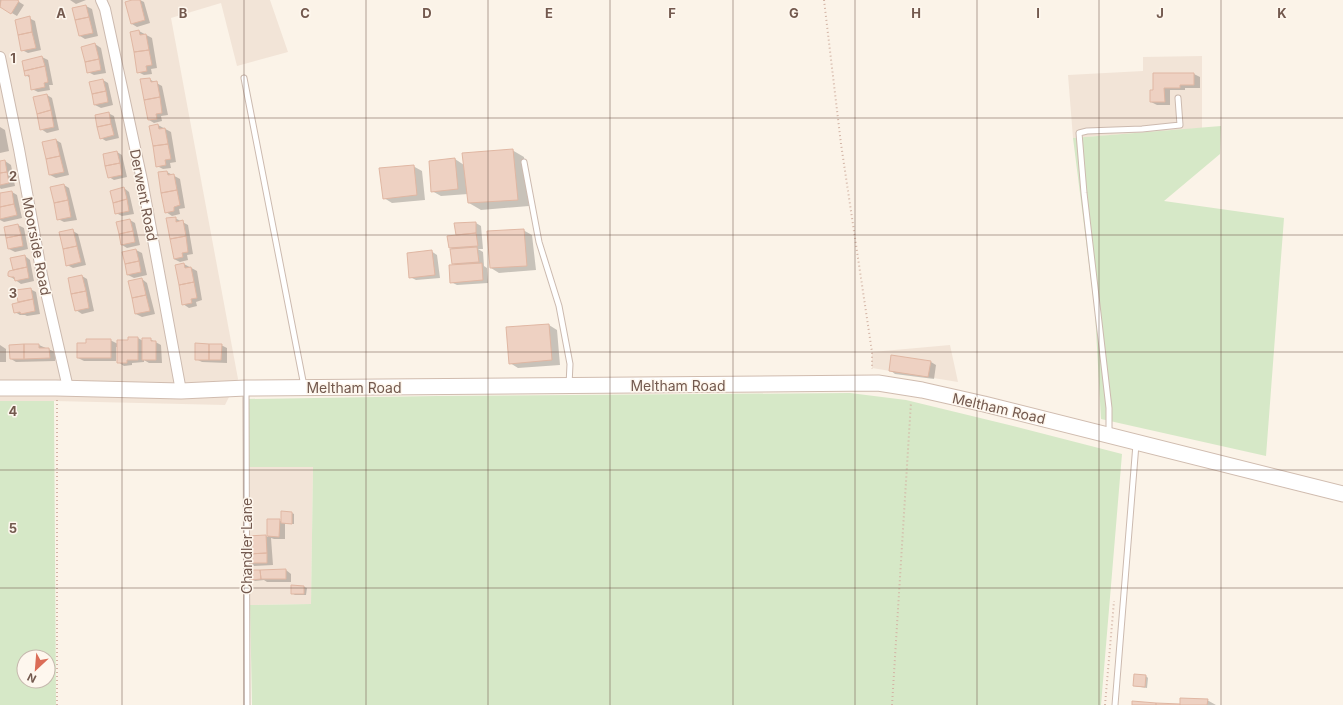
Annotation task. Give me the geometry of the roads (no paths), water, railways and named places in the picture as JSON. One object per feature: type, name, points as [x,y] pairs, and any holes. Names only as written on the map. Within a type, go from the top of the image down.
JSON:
[{"type":"street","name":"Derwent Road","points":[[101,0],[105,10],[142,180],[181,391]]},
{"type":"street","name":"Moorside Road","points":[[0,57],[19,148],[62,388]]},
{"type":"street","name":"Meltham Road","points":[[0,388],[181,391],[305,387],[872,384],[912,389],[984,404],[1343,494]]},
{"type":"lane","points":[[244,78],[305,387]]},
{"type":"lane","points":[[1109,435],[1109,408],[1084,193],[1079,133],[1087,131],[1180,126],[1178,98]]},
{"type":"lane","points":[[524,162],[539,242],[559,306],[570,364],[569,386]]},
{"type":"lane","name":"Chandler Lane","points":[[246,388],[247,705]]},
{"type":"lane","points":[[1115,705],[1137,443]]}]
